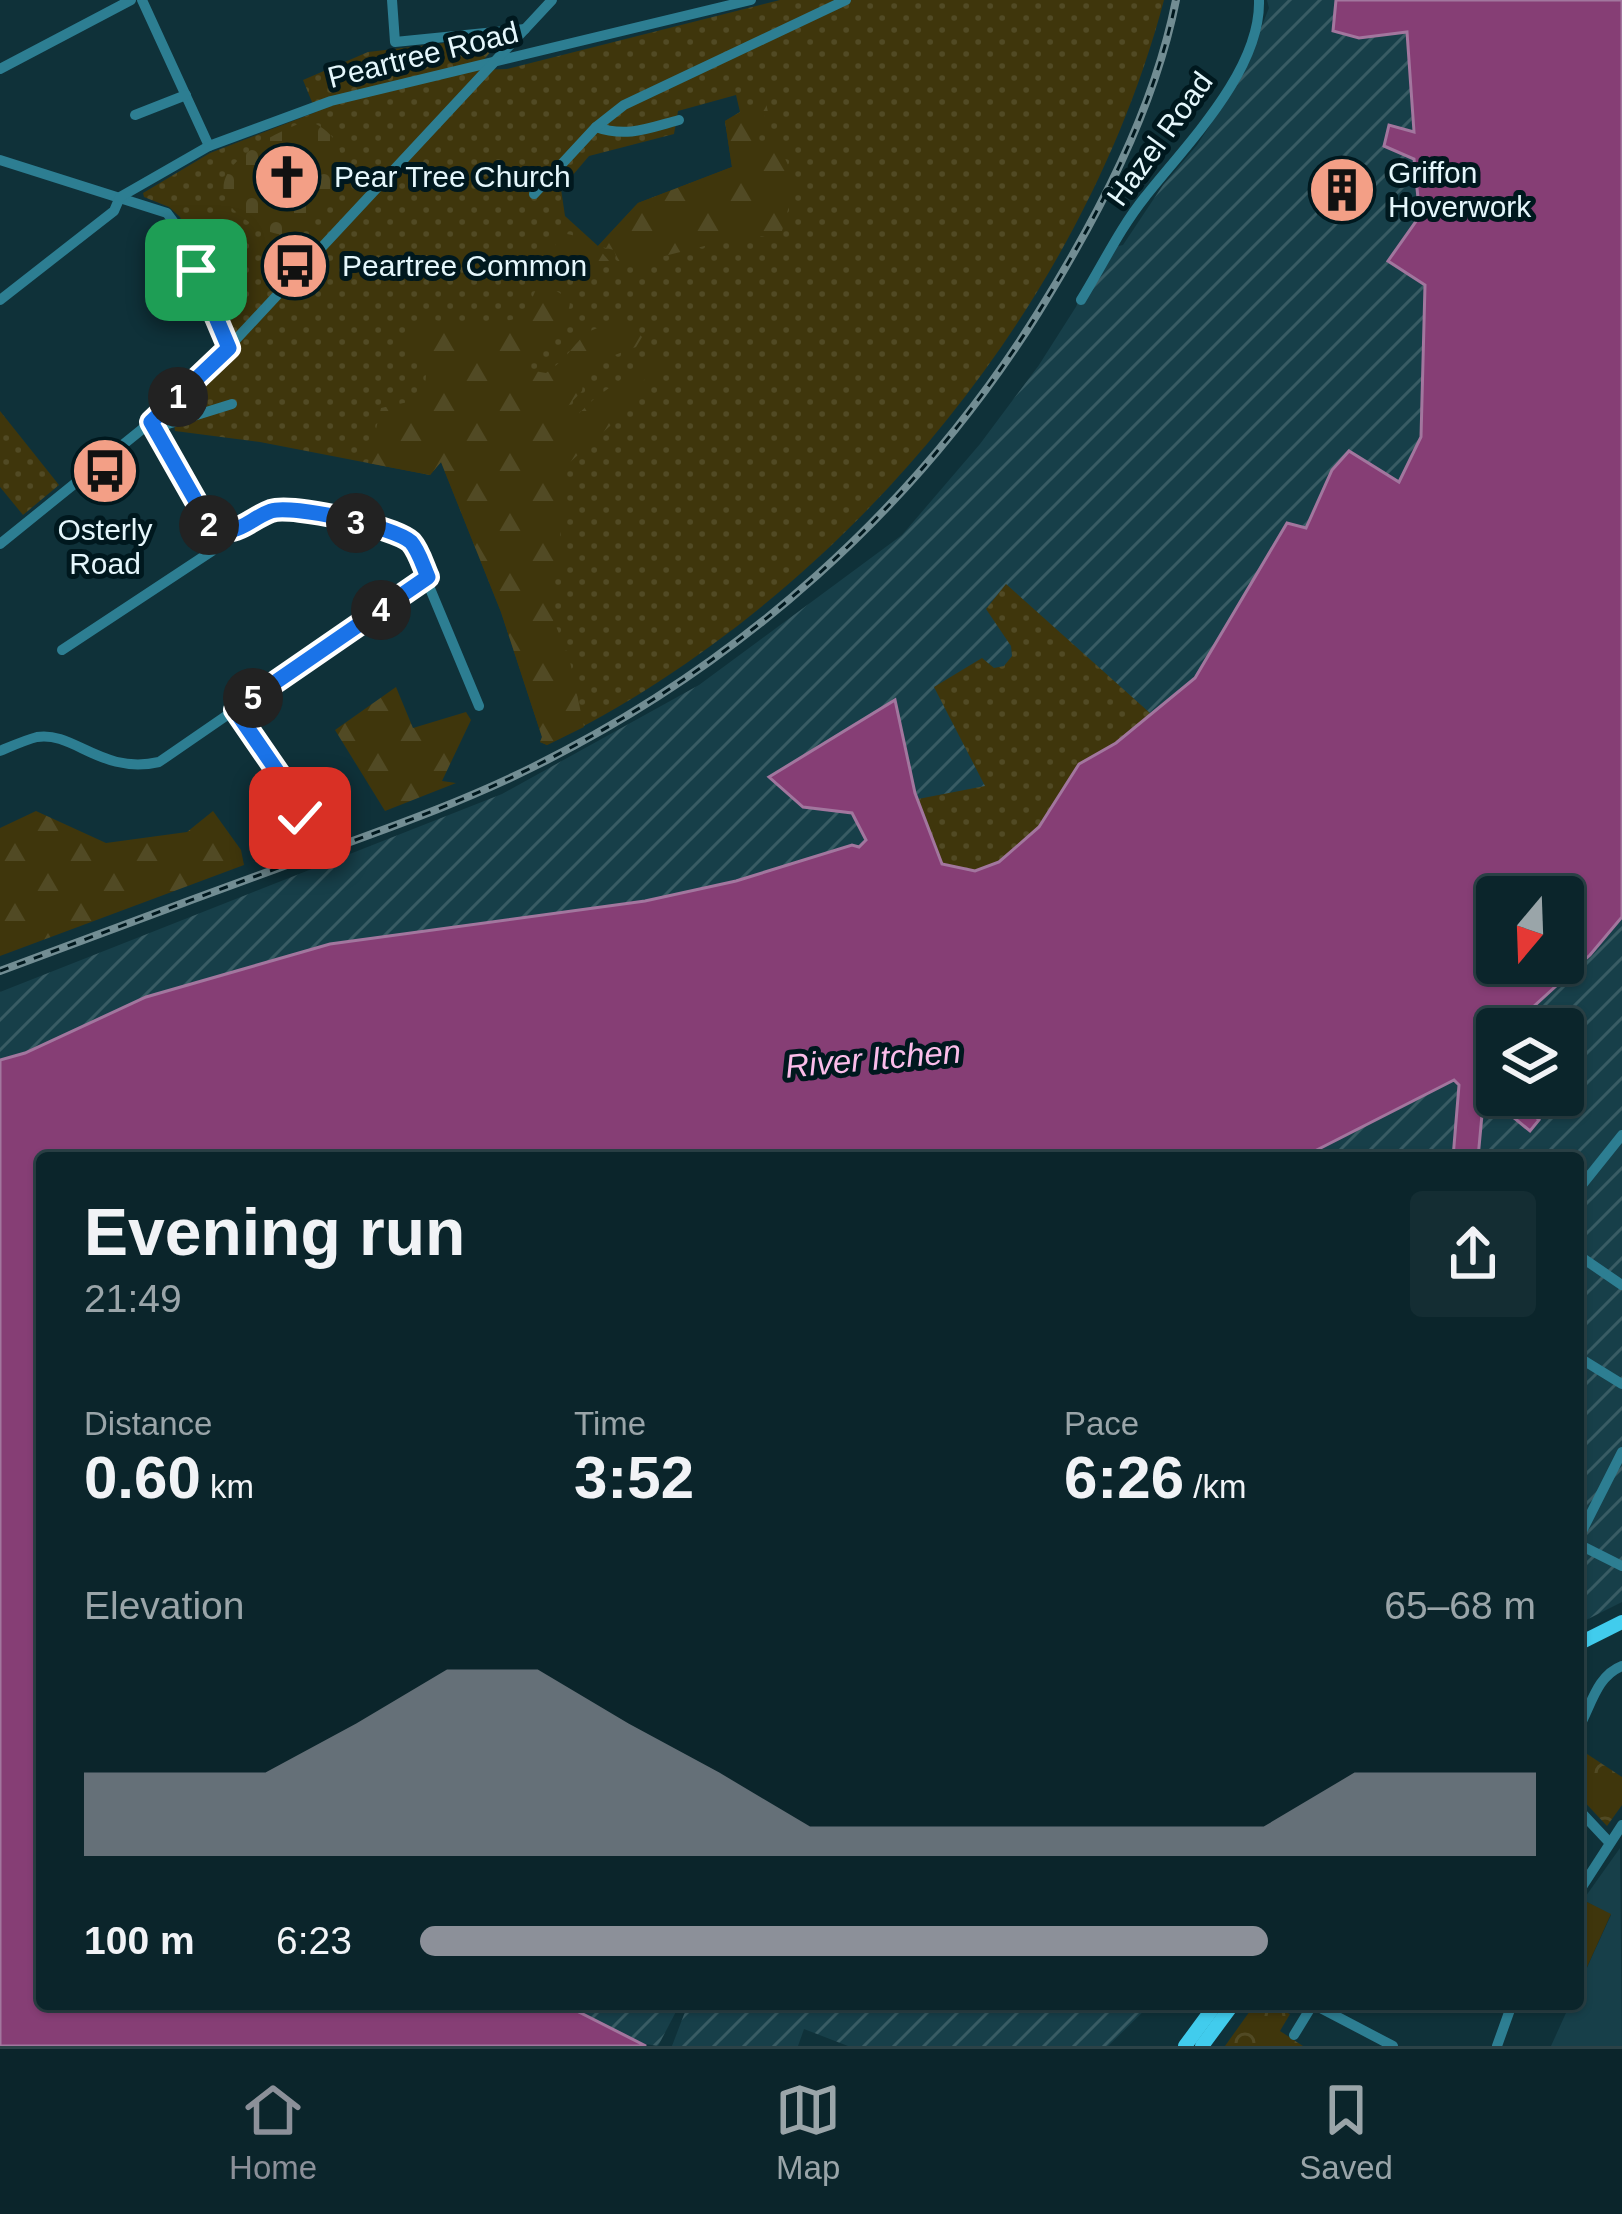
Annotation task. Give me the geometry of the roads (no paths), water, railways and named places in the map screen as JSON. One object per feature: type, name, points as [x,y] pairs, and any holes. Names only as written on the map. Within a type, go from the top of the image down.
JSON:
[{"type":"main road","points":[[1584,1641],[1622,1622]]},
{"type":"main road","points":[[1185,2046],[1212,2010]]},
{"type":"main road","points":[[1202,2046],[1229,2010]]},
{"type":"street","points":[[0,69],[131,0]]},
{"type":"street","points":[[142,0],[209,146]]},
{"type":"street","points":[[392,0],[395,42],[525,29]]},
{"type":"street","points":[[0,544],[153,425],[552,0]]},
{"type":"street","name":"Peartree Road","points":[[0,300],[114,212],[120,197],[209,146],[301,112],[751,0]]},
{"type":"street","points":[[534,194],[596,127],[638,98],[845,0]]},
{"type":"street","name":"Hazel Road","points":[[1081,299],[1142,200],[1189,146],[1231,85],[1258,19],[1259,0]]},
{"type":"street","points":[[135,115],[187,95]]},
{"type":"street","points":[[596,127],[615,134],[632,133],[679,120]]},
{"type":"street","points":[[0,148],[3,160],[156,208],[174,221],[229,348]]},
{"type":"street","points":[[153,425],[232,404]]},
{"type":"street","points":[[153,425],[210,526],[237,530],[272,511],[287,509],[381,528],[411,543],[479,706]]},
{"type":"street","points":[[62,650],[212,550],[220,530]]},
{"type":"street","points":[[0,751],[39,737],[117,764],[159,762],[428,577]]},
{"type":"street","points":[[235,710],[297,800]]},
{"type":"street","points":[[1584,1182],[1622,1135]]},
{"type":"street","points":[[1584,1259],[1622,1285]]},
{"type":"street","points":[[1584,1361],[1622,1384]]},
{"type":"street","points":[[1584,1531],[1618,1472],[1622,1452]]},
{"type":"street","points":[[1584,1544],[1622,1566]]},
{"type":"street","points":[[1584,1713],[1609,1671],[1622,1666]]},
{"type":"street","points":[[1584,1815],[1608,1841]]},
{"type":"street","points":[[1584,1883],[1622,1825]]},
{"type":"street","points":[[1294,2035],[1309,2010]]},
{"type":"street","points":[[1325,2010],[1394,2046]]},
{"type":"street","points":[[1497,2046],[1510,2010]]},
{"type":"water","name":"River Itchen","points":[[1336,0],[1622,0],[1622,917],[1584,960],[1584,876],[1476,876],[1476,984],[1558,984],[1532,1008],[1476,1008],[1476,1116],[1482,1116],[1479,1152],[1453,1152],[1459,1085],[1454,1080],[1313,1152],[36,1152],[36,2010],[575,2010],[646,2046],[0,2046],[0,1060],[146,997],[330,944],[645,901],[736,881],[852,845],[859,847],[866,840],[852,813],[803,807],[769,777],[895,700],[915,793],[942,864],[975,871],[999,862],[1039,827],[1079,764],[1116,743],[1195,678],[1287,523],[1306,528],[1332,470],[1349,451],[1399,482],[1421,437],[1425,285],[1388,261],[1426,207],[1418,198],[1414,159],[1384,146],[1389,125],[1414,132],[1407,32],[1359,38],[1333,31]]},
{"type":"water","points":[[1512,1116],[1535,1116],[1539,1120],[1530,1131]]},
{"type":"railway","points":[[0,971],[507,780],[609,726],[682,681],[751,630],[879,516],[989,385],[1038,313],[1121,162],[1153,82],[1176,0]]},
{"type":"place","name":"Pear Tree Church","points":[[287,177]]},
{"type":"place","name":"Griffon Hoverwork","points":[[1342,190]]},
{"type":"place","name":"Peartree Common","points":[[295,266]]},
{"type":"place","name":"Osterly Road","points":[[105,471]]}]
